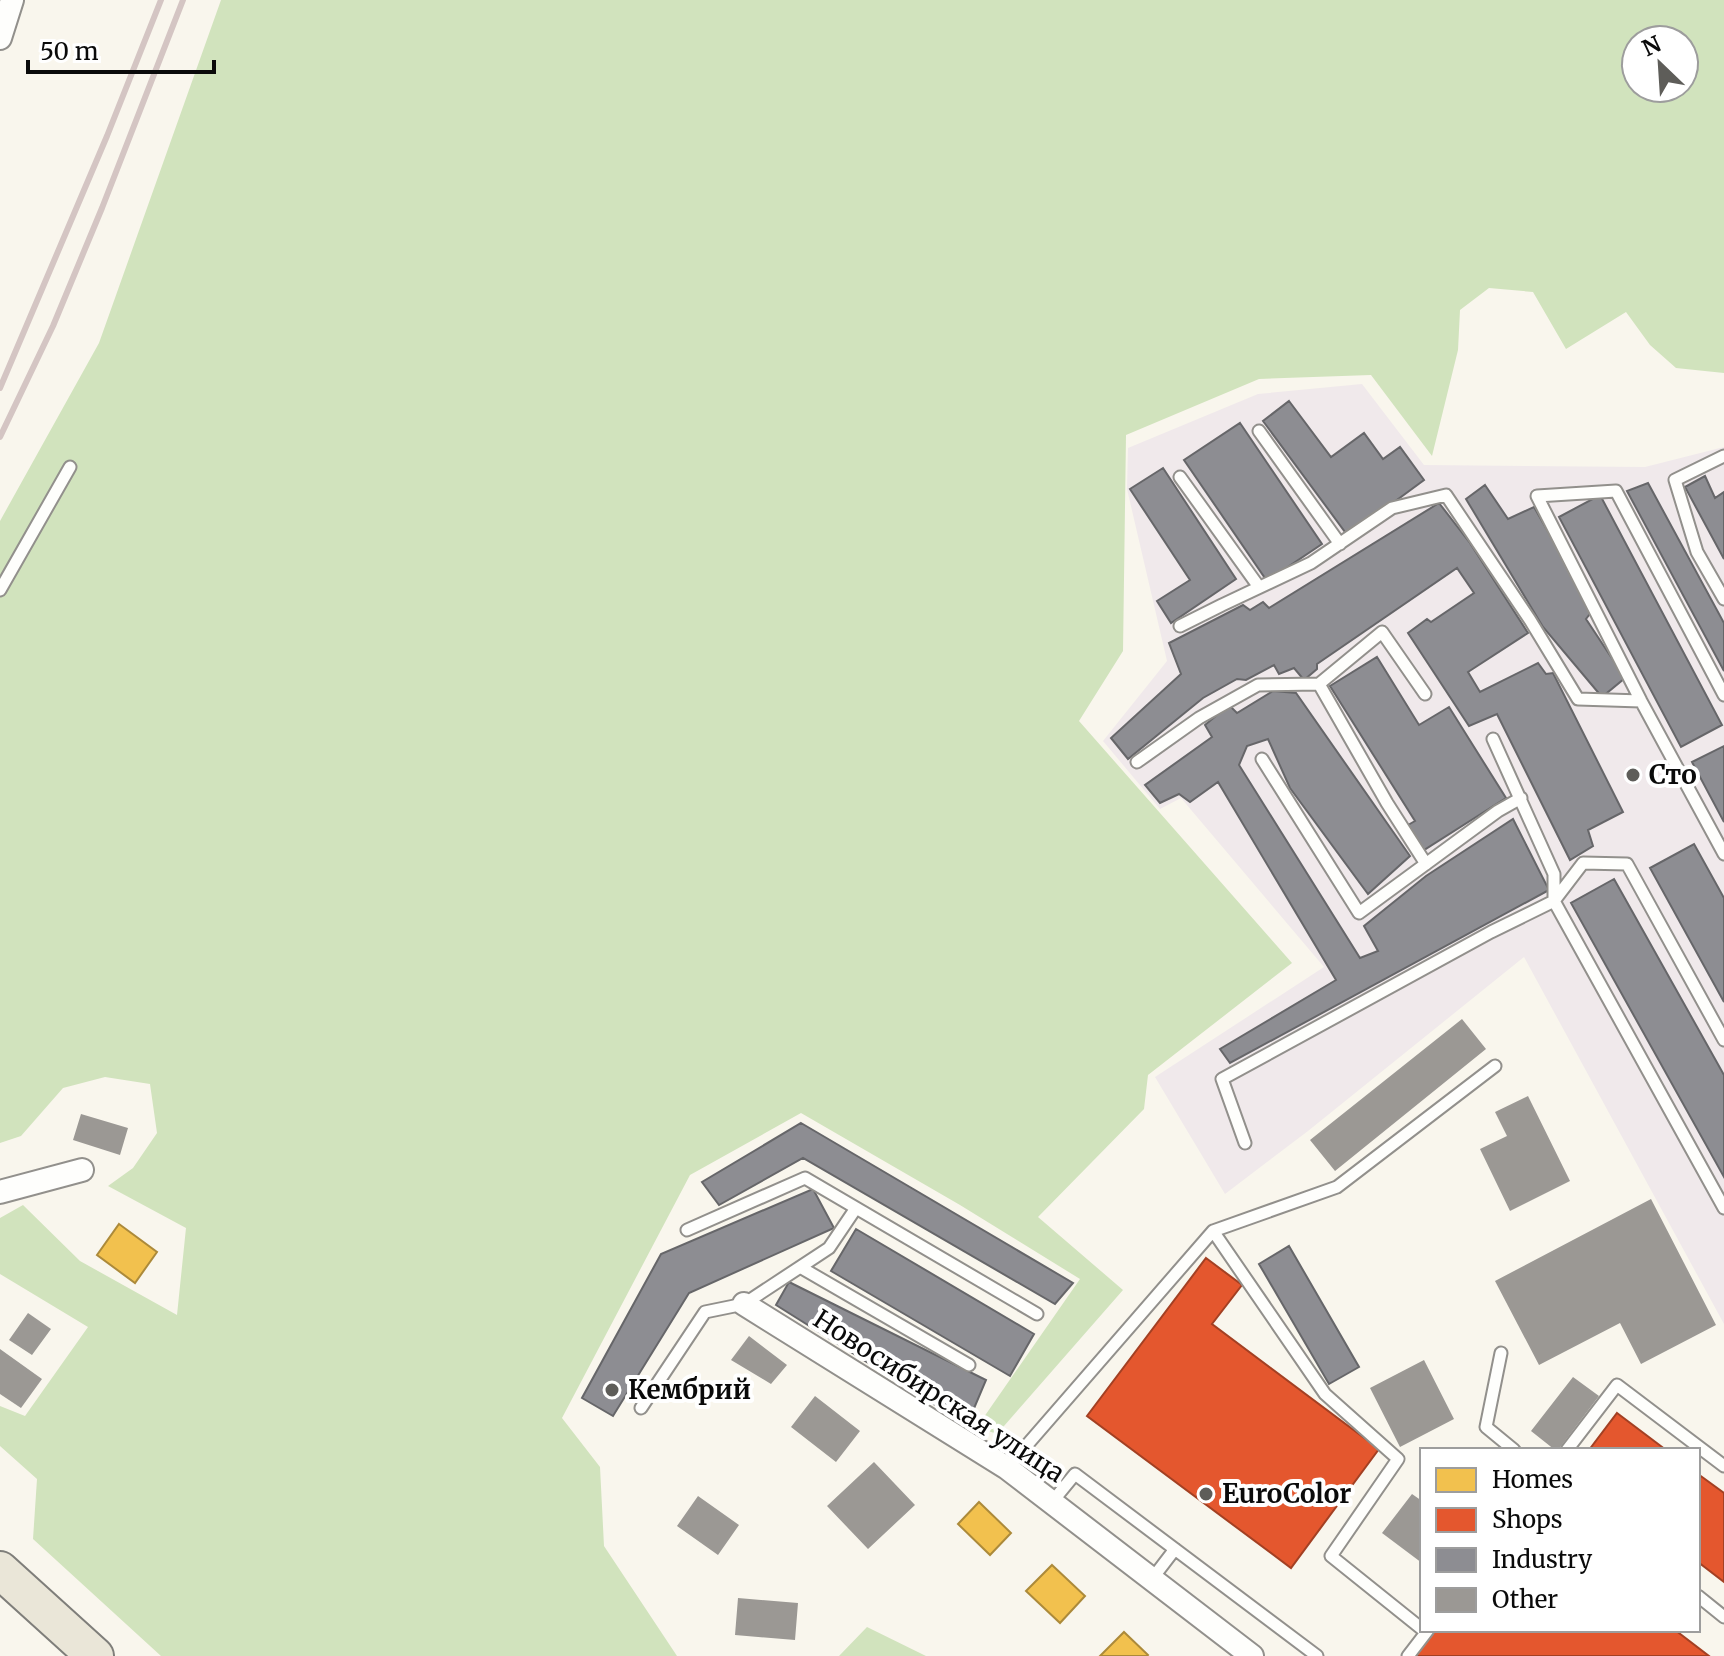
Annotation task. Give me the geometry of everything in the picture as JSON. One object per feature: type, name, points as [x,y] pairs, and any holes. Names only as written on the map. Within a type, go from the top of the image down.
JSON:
[{"type":"main road","points":[[0,1570],[95,1656]]},
{"type":"street","points":[[0,38],[12,0]]},
{"type":"street","points":[[0,1192],[82,1170]]},
{"type":"street","name":"Новосибирская улица","points":[[744,1304],[1007,1468],[1252,1656]]},
{"type":"lane","points":[[1259,431],[1340,544]]},
{"type":"lane","points":[[1724,456],[1675,480],[1697,552],[1724,599]]},
{"type":"lane","points":[[0,590],[70,467]]},
{"type":"lane","points":[[1180,477],[1259,587]]},
{"type":"lane","points":[[1724,695],[1616,491],[1537,496],[1641,701],[1724,854]]},
{"type":"lane","points":[[1180,626],[1311,563],[1392,508],[1446,495],[1530,620],[1578,699],[1641,701]]},
{"type":"lane","points":[[1137,762],[1199,718],[1258,685],[1319,684],[1382,632],[1425,694]]},
{"type":"lane","points":[[1319,684],[1426,864]]},
{"type":"lane","points":[[1493,739],[1554,874],[1554,901],[1724,1208]]},
{"type":"lane","points":[[1262,759],[1359,913],[1498,811],[1521,798]]},
{"type":"lane","points":[[1245,1143],[1222,1079],[1491,932],[1554,901],[1583,863],[1627,864],[1724,1040]]},
{"type":"lane","points":[[1007,1468],[1213,1231],[1337,1187],[1495,1066]]},
{"type":"lane","points":[[687,1230],[805,1178],[1037,1314]]},
{"type":"lane","points":[[641,1408],[705,1312],[744,1304],[829,1248],[856,1208]]},
{"type":"lane","points":[[1213,1231],[1325,1394],[1398,1459],[1331,1556],[1420,1626]]},
{"type":"lane","points":[[800,1267],[969,1365]]},
{"type":"lane","points":[[1501,1353],[1486,1427],[1512,1448]]},
{"type":"lane","points":[[1569,1448],[1617,1385],[1724,1466]]},
{"type":"lane","points":[[1052,1502],[1075,1474],[1317,1656]]},
{"type":"lane","points":[[1152,1579],[1175,1549]]},
{"type":"lane","points":[[1700,1598],[1724,1617]]},
{"type":"lane","points":[[1408,1656],[1424,1632]]},
{"type":"shaded area","points":[[1362,384],[1424,465],[1645,467],[1724,447],[1724,1324],[1524,957],[1225,1194],[1155,1077],[1324,967],[1181,798],[1160,809],[1103,741],[1167,661],[1127,489],[1128,448],[1258,394]]},
{"type":"green space","points":[[221,0],[1724,0],[1724,373],[1676,368],[1650,345],[1626,312],[1566,349],[1533,292],[1489,288],[1460,310],[1458,350],[1432,456],[1371,375],[1259,379],[1126,435],[1123,651],[1079,721],[1292,963],[1148,1075],[1144,1109],[1038,1217],[1123,1290],[997,1434],[977,1427],[1080,1279],[801,1113],[690,1175],[562,1418],[600,1467],[604,1546],[677,1656],[161,1656],[33,1539],[37,1479],[0,1446],[0,1406],[25,1416],[88,1327],[0,1274],[0,1218],[23,1205],[80,1261],[177,1315],[186,1228],[108,1186],[133,1168],[157,1133],[150,1084],[105,1077],[63,1088],[21,1136],[0,1143],[0,521],[99,343]]},
{"type":"green space","points":[[867,1627],[926,1656],[839,1656]]},
{"type":"building: Homes","points":[[119,1224],[157,1252],[135,1283],[97,1255]]},
{"type":"building: Homes","points":[[979,1502],[1011,1533],[990,1555],[958,1524]]},
{"type":"building: Homes","points":[[1052,1565],[1085,1596],[1060,1623],[1026,1591]]},
{"type":"building: Homes","points":[[1124,1632],[1148,1655],[1100,1656]]},
{"type":"building: Shops","points":[[1206,1258],[1242,1285],[1212,1324],[1379,1449],[1291,1568],[1087,1416]]},
{"type":"building: Shops","points":[[1617,1413],[1663,1448],[1591,1448]]},
{"type":"building: Shops","points":[[1700,1475],[1724,1493],[1724,1582],[1700,1564]]},
{"type":"building: Shops","points":[[1433,1632],[1678,1632],[1709,1656],[1415,1656]]},
{"type":"building: Industry","points":[[1289,401],[1331,457],[1364,433],[1383,459],[1400,447],[1424,480],[1348,536],[1263,421]]},
{"type":"building: Industry","points":[[1240,423],[1322,544],[1267,581],[1184,460]]},
{"type":"building: Industry","points":[[1163,468],[1236,579],[1171,623],[1157,601],[1190,580],[1130,489]]},
{"type":"building: Industry","points":[[1705,476],[1715,498],[1724,492],[1724,559],[1685,487]]},
{"type":"building: Industry","points":[[1648,483],[1724,623],[1724,671],[1627,491]]},
{"type":"building: Industry","points":[[1485,485],[1508,519],[1534,507],[1593,610],[1586,619],[1625,678],[1602,697],[1543,627],[1466,499]]},
{"type":"building: Industry","points":[[1600,495],[1722,725],[1681,747],[1559,517]]},
{"type":"building: Industry","points":[[1439,503],[1470,543],[1528,633],[1468,672],[1480,692],[1538,663],[1546,674],[1553,673],[1623,812],[1588,830],[1593,846],[1570,860],[1497,714],[1469,726],[1408,633],[1427,619],[1431,622],[1474,593],[1457,568],[1317,664],[1317,669],[1304,680],[1294,668],[1279,674],[1274,665],[1246,680],[1237,679],[1203,698],[1128,759],[1111,738],[1181,674],[1169,643],[1243,605],[1250,610],[1263,602],[1269,608]]},
{"type":"building: Industry","points":[[1377,657],[1419,725],[1449,707],[1506,798],[1424,850],[1408,825],[1415,821],[1330,686]]},
{"type":"building: Industry","points":[[1273,691],[1296,693],[1410,856],[1368,894],[1290,788],[1268,739],[1247,746],[1239,765],[1360,958],[1378,951],[1364,926],[1426,876],[1513,819],[1549,890],[1230,1063],[1220,1049],[1336,980],[1218,782],[1190,802],[1179,794],[1160,803],[1145,785],[1212,737],[1205,725],[1229,705],[1237,713]]},
{"type":"building: Industry","points":[[1724,746],[1724,822],[1692,762]]},
{"type":"building: Industry","points":[[1694,844],[1724,898],[1724,1002],[1650,868]]},
{"type":"building: Industry","points":[[1614,879],[1724,1075],[1724,1177],[1571,903]]},
{"type":"building: Industry","points":[[801,1123],[1073,1283],[1055,1304],[803,1158],[719,1205],[702,1182]]},
{"type":"building: Industry","points":[[813,1189],[834,1228],[689,1293],[613,1416],[582,1398],[661,1254]]},
{"type":"building: Industry","points":[[856,1229],[1034,1334],[1010,1376],[831,1271]]},
{"type":"building: Industry","points":[[1289,1246],[1359,1367],[1329,1384],[1259,1264]]},
{"type":"building: Industry","points":[[789,1282],[986,1380],[967,1425],[776,1305]]},
{"type":"building: Other","points":[[1462,1019],[1486,1049],[1335,1171],[1310,1140]]},
{"type":"building: Other","points":[[1528,1096],[1570,1181],[1510,1211],[1480,1149],[1507,1136],[1495,1112]]},
{"type":"building: Other","points":[[81,1114],[128,1128],[120,1155],[73,1140]]},
{"type":"building: Other","points":[[1651,1199],[1716,1325],[1641,1364],[1620,1323],[1539,1365],[1495,1281]]},
{"type":"building: Other","points":[[28,1313],[51,1329],[32,1355],[9,1340]]},
{"type":"building: Other","points":[[749,1336],[787,1365],[771,1384],[731,1360]]},
{"type":"building: Other","points":[[0,1349],[42,1379],[21,1408],[0,1394]]},
{"type":"building: Other","points":[[1424,1360],[1454,1419],[1400,1447],[1370,1388]]},
{"type":"building: Other","points":[[1573,1377],[1599,1396],[1560,1448],[1552,1448],[1531,1431]]},
{"type":"building: Other","points":[[815,1396],[860,1431],[836,1462],[791,1427]]},
{"type":"building: Other","points":[[874,1462],[915,1505],[868,1549],[827,1506]]},
{"type":"building: Other","points":[[1412,1494],[1420,1500],[1420,1562],[1382,1533]]},
{"type":"building: Other","points":[[698,1496],[739,1525],[718,1555],[677,1526]]},
{"type":"building: Other","points":[[738,1598],[798,1603],[795,1640],[735,1635]]},
{"type":"railway","points":[[0,388],[161,0]]},
{"type":"railway","points":[[0,437],[53,326],[183,0]]},
{"type":"place","name":"Сто","points":[[1633,775]]},
{"type":"place","name":"Кембрий","points":[[612,1390]]},
{"type":"place","name":"EuroColor","points":[[1206,1494]]}]
